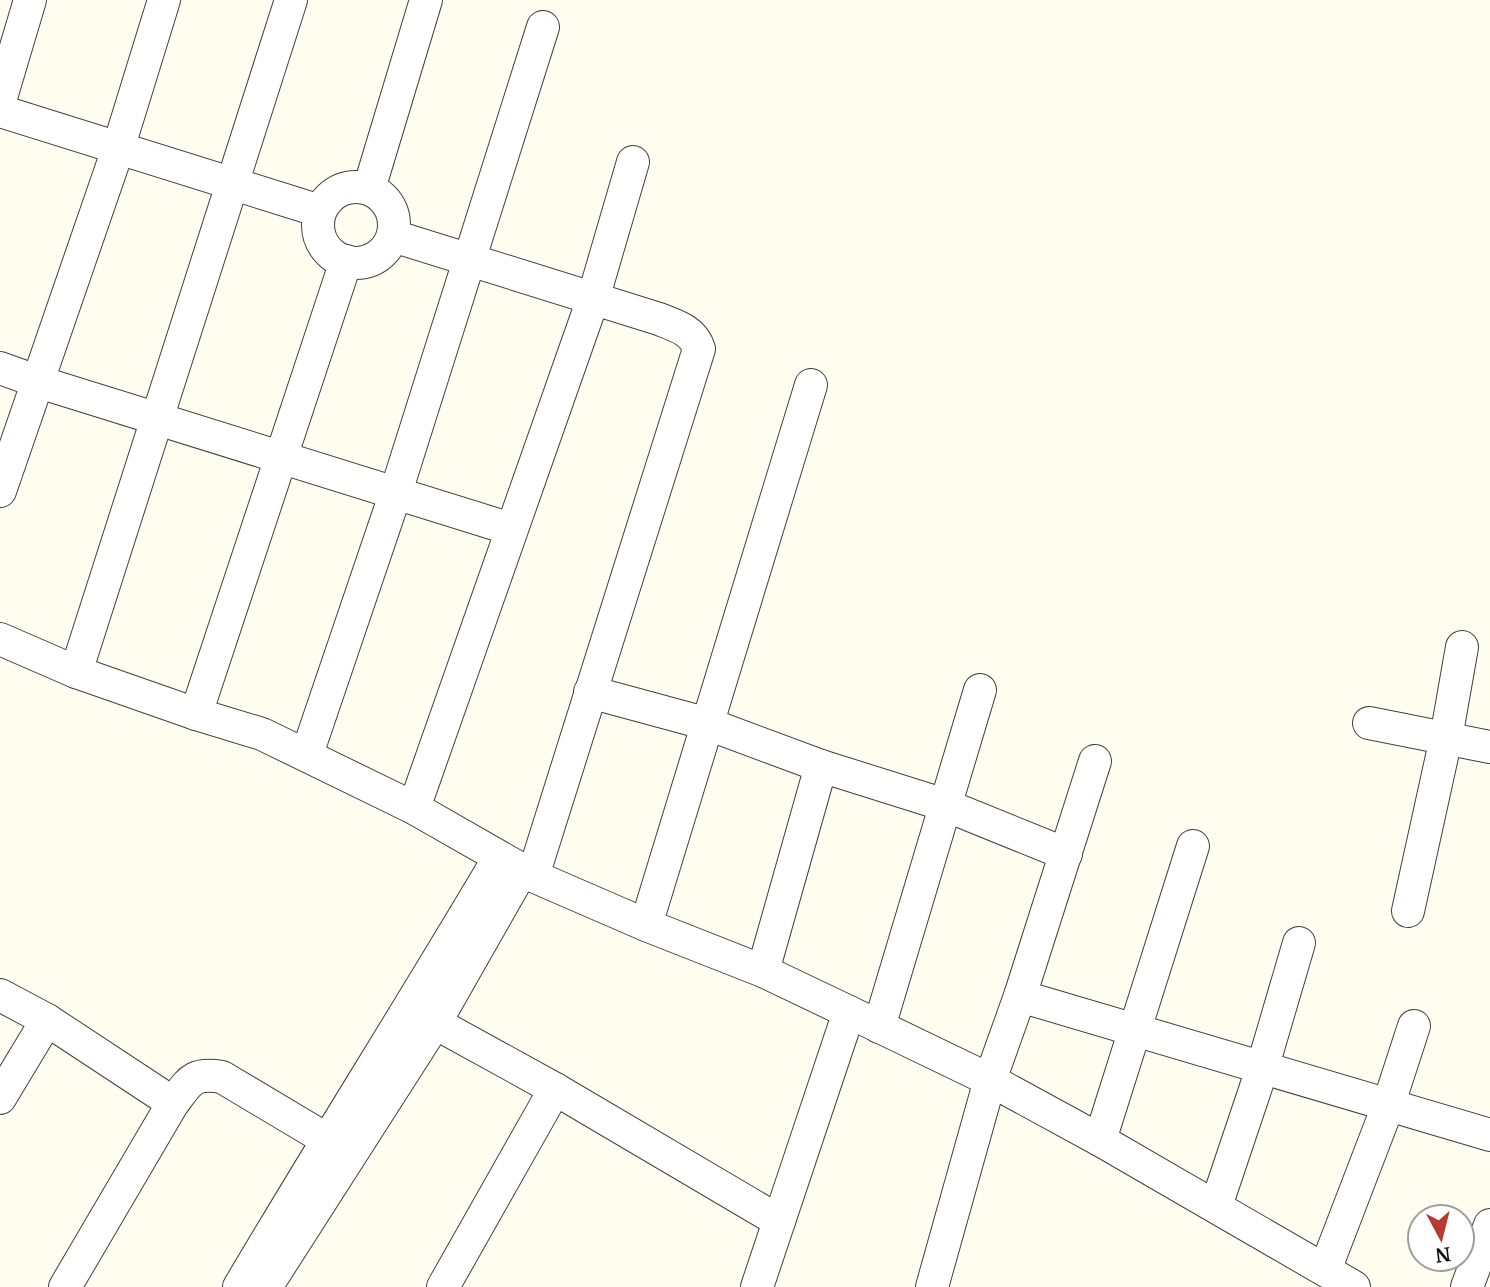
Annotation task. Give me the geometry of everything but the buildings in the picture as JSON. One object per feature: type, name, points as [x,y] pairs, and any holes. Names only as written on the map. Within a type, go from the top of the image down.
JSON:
[{"type":"street","points":[[0,101],[30,0]]},
{"type":"street","points":[[0,491],[118,149],[164,0]]},
{"type":"street","points":[[76,672],[291,0]]},
{"type":"street","points":[[369,189],[426,0]]},
{"type":"street","points":[[307,754],[396,495],[543,27]]},
{"type":"street","points":[[0,111],[320,211]]},
{"type":"street","points":[[414,808],[593,299],[634,162]]},
{"type":"street","points":[[349,187],[369,189],[385,199],[392,210],[393,236],[381,254],[372,259],[362,262],[346,261],[330,253],[323,244],[319,233],[320,211],[327,200],[337,192],[349,187]]},
{"type":"street","points":[[239,1287],[422,1016],[518,868],[590,692],[699,349],[696,340],[686,330],[393,236]]},
{"type":"street","points":[[196,714],[346,261]]},
{"type":"street","points":[[0,368],[396,495],[511,529]]},
{"type":"street","points":[[646,925],[811,384]]},
{"type":"street","points":[[0,639],[76,672],[262,734],[414,808],[518,868],[646,925],[763,971],[849,1012],[990,1080],[1100,1140],[1354,1287]]},
{"type":"street","points":[[1408,911],[1447,738],[1462,647]]},
{"type":"street","points":[[879,1027],[980,690]]},
{"type":"street","points":[[590,692],[708,724],[821,766],[945,805],[1066,854]]},
{"type":"street","points":[[1370,723],[1490,747]]},
{"type":"street","points":[[932,1287],[990,1080],[1020,996],[1095,761]]},
{"type":"street","points":[[763,971],[821,766]]},
{"type":"street","points":[[1100,1140],[1193,846]]},
{"type":"street","points":[[1216,1206],[1262,1069],[1299,943]]},
{"type":"street","points":[[0,995],[47,1020],[173,1103]]},
{"type":"street","points":[[1020,996],[1490,1136]]},
{"type":"street","points":[[757,1287],[849,1012]]},
{"type":"street","points":[[422,1016],[555,1089],[779,1221]]},
{"type":"street","points":[[0,1098],[47,1020]]},
{"type":"street","points":[[1325,1270],[1388,1106],[1414,1026]]},
{"type":"street","points":[[65,1287],[173,1103],[192,1078],[206,1074],[222,1077],[338,1141]]},
{"type":"street","points":[[443,1287],[555,1089]]},
{"type":"street","points":[[266,1287],[338,1141]]},
{"type":"street","points":[[1467,1287],[1490,1225]]}]
